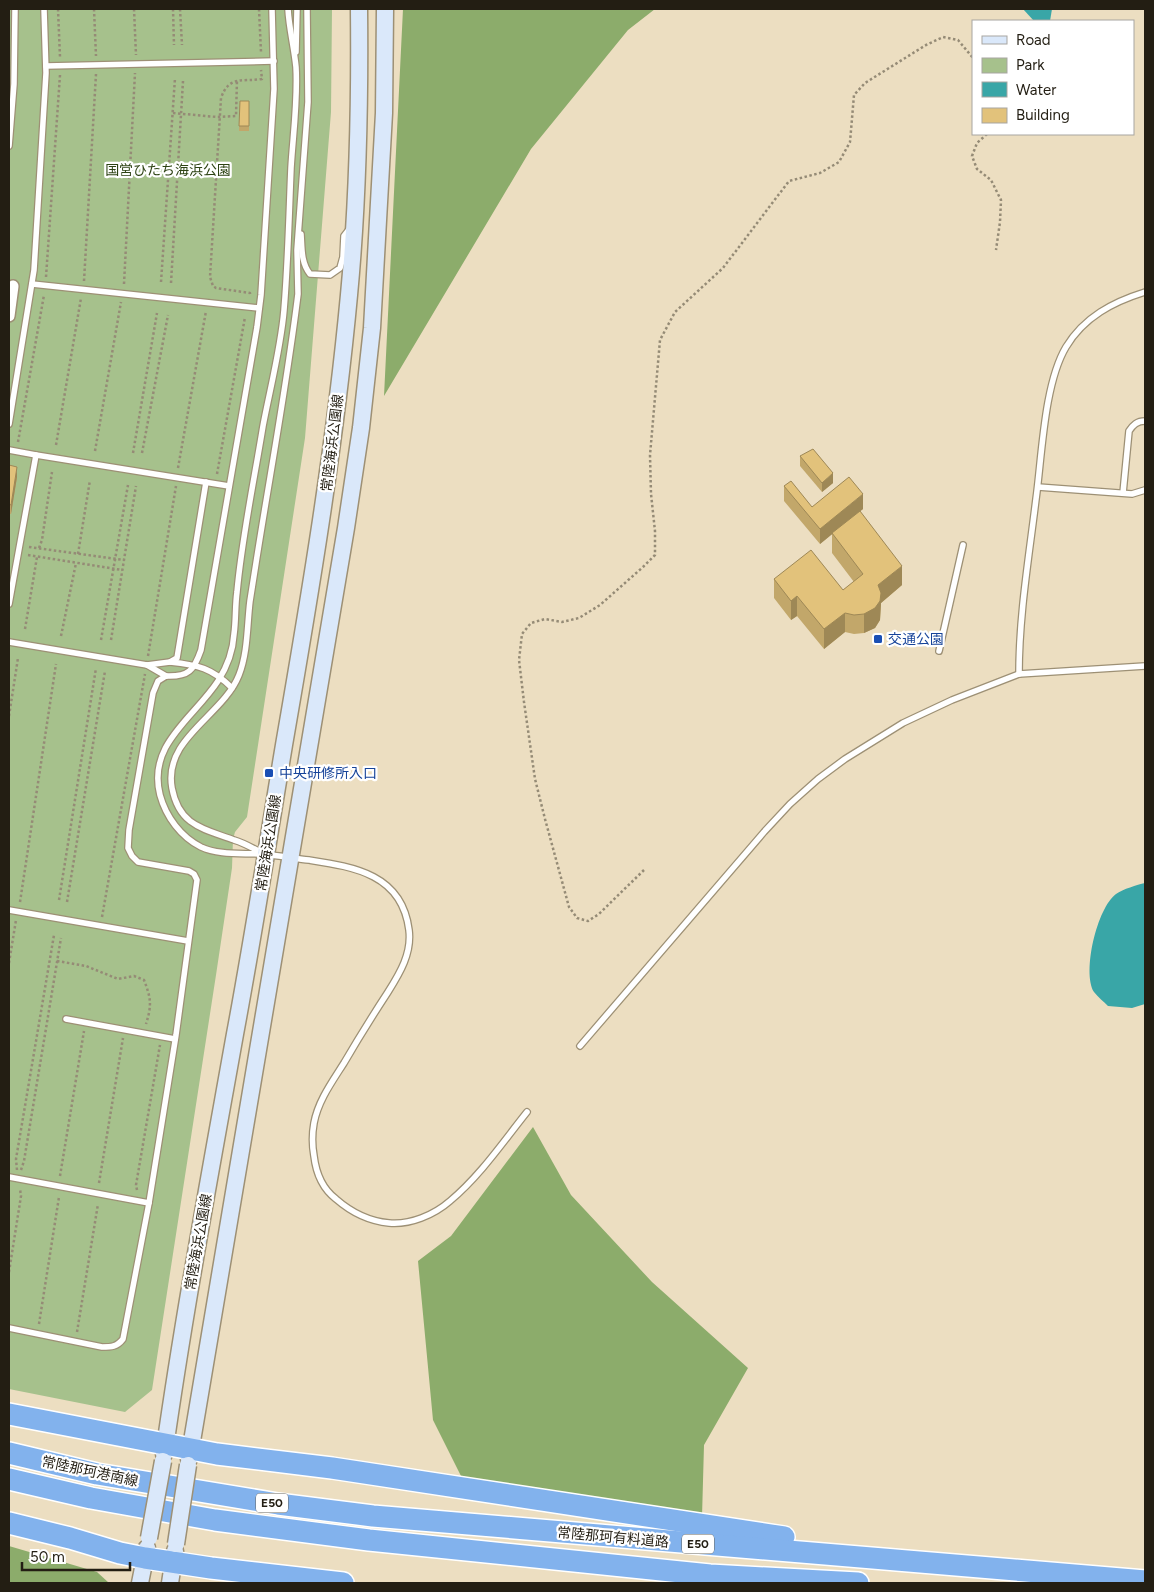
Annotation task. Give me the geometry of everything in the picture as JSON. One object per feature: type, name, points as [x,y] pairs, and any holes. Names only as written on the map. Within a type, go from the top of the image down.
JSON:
[{"type":"highway","points":[[9,1414],[164,1453],[189,1457],[217,1454],[332,1468],[749,1533],[845,1545],[1022,1572]]},
{"type":"highway","name":"常陸那珂港南線","points":[[9,1453],[97,1474],[172,1486]]},
{"type":"highway","name":"常陸那珂港南線","points":[[9,1479],[91,1498],[168,1512]]},
{"type":"highway","name":"常陸那珂有料道路","points":[[172,1486],[278,1504],[373,1516],[1145,1582]]},
{"type":"highway","name":"常陸那珂有料道路","points":[[168,1512],[369,1540],[710,1575],[858,1583]]},
{"type":"highway","points":[[9,1523],[120,1553],[147,1548],[343,1583]]},
{"type":"main road","name":"常陸海浜公園線","points":[[140,1583],[246,976],[322,518],[344,338],[354,223],[359,9]]},
{"type":"main road","name":"常陸海浜公園線","points":[[170,1583],[189,1457],[346,528],[362,418],[372,328],[384,113],[385,9]]},
{"type":"street","points":[[9,316],[13,286]]},
{"type":"lane","points":[[9,146],[14,84],[14,9]]},
{"type":"lane","points":[[9,424],[32,284],[46,66],[44,9]]},
{"type":"lane","points":[[146,665],[166,676],[188,674],[196,665],[201,650],[260,308],[273,98],[272,9]]},
{"type":"lane","points":[[288,9],[296,67]]},
{"type":"lane","points":[[297,9],[284,314],[266,408],[236,591],[234,636],[229,659],[221,677],[174,733],[164,748],[158,771],[160,793],[164,808],[172,821],[186,837],[200,846],[215,852],[265,854],[347,866],[370,874],[383,882],[394,892],[400,901],[409,924],[410,940],[408,954],[394,981],[324,1094],[314,1119],[312,1141],[315,1165],[323,1185],[332,1196],[352,1212],[365,1218],[398,1224],[414,1220],[445,1206],[464,1189],[527,1112]]},
{"type":"lane","points":[[265,854],[233,840],[202,830],[194,824],[184,816],[176,803],[171,779],[172,767],[181,746],[220,705],[232,688],[239,675],[244,655],[250,601],[298,294],[297,250],[308,102],[307,9]]},
{"type":"lane","points":[[46,66],[274,61]]},
{"type":"lane","points":[[300,214],[303,263],[310,274],[330,275],[340,268],[343,257],[344,236],[354,223]]},
{"type":"lane","points":[[32,284],[260,308]]},
{"type":"lane","points":[[1019,674],[1020,641],[1048,399],[1055,372],[1065,347],[1079,328],[1100,311],[1123,299],[1145,292]]},
{"type":"lane","points":[[1123,493],[1129,431],[1133,425],[1145,421]]},
{"type":"lane","points":[[9,450],[229,486]]},
{"type":"lane","points":[[9,604],[36,455]]},
{"type":"lane","points":[[170,662],[178,658],[179,654],[206,482]]},
{"type":"lane","points":[[1038,487],[1132,494],[1145,490]]},
{"type":"lane","points":[[939,651],[963,545]]},
{"type":"lane","points":[[9,642],[146,665],[170,662],[196,665],[221,677],[232,688]]},
{"type":"lane","points":[[580,1046],[764,832],[790,804],[844,759],[903,723],[952,700],[1019,674],[1145,666]]},
{"type":"lane","points":[[9,1328],[102,1347],[119,1345],[123,1339],[149,1203],[175,1039],[196,880],[194,874],[189,871],[138,862],[128,848],[129,830],[153,693],[158,681],[166,676]]},
{"type":"lane","points":[[9,910],[188,941]]},
{"type":"lane","points":[[66,1019],[175,1039]]},
{"type":"lane","points":[[9,1176],[149,1203]]},
{"type":"path","points":[[56,445],[85,274],[96,65],[94,9]]},
{"type":"path","points":[[95,451],[123,294],[136,64],[134,9]]},
{"type":"path","points":[[173,9],[174,45]]},
{"type":"path","points":[[180,9],[182,46]]},
{"type":"path","points":[[215,483],[250,293],[216,288],[213,286],[210,277],[222,94],[230,84],[237,80],[262,79],[259,9]]},
{"type":"path","points":[[644,870],[599,914],[588,921],[577,918],[569,907],[544,819],[535,779],[519,660],[522,634],[530,623],[546,619],[562,622],[579,618],[600,605],[655,554],[650,455],[657,368],[660,340],[675,312],[723,268],[789,181],[820,173],[839,162],[850,142],[854,95],[865,84],[926,45],[943,37],[958,40],[972,57]]},
{"type":"path","points":[[161,282],[175,78]]},
{"type":"path","points":[[173,113],[220,117],[236,116],[237,80]]},
{"type":"path","points":[[171,283],[182,81]]},
{"type":"path","points":[[986,135],[977,143],[972,156],[978,168],[991,180],[1001,200],[996,250]]},
{"type":"path","points":[[101,926],[208,302]]},
{"type":"path","points":[[133,453],[157,313]]},
{"type":"path","points":[[142,453],[168,315]]},
{"type":"path","points":[[40,548],[52,472]]},
{"type":"path","points":[[78,554],[90,480]]},
{"type":"path","points":[[101,640],[128,485]]},
{"type":"path","points":[[111,640],[136,486]]},
{"type":"path","points":[[26,546],[124,560]]},
{"type":"path","points":[[24,554],[122,570]]},
{"type":"path","points":[[25,629],[37,557]]},
{"type":"path","points":[[61,636],[76,563]]},
{"type":"path","points":[[9,716],[18,658]]},
{"type":"path","points":[[9,963],[56,664]]},
{"type":"path","points":[[59,900],[96,668]]},
{"type":"path","points":[[67,902],[105,671]]},
{"type":"path","points":[[9,1272],[21,1196],[16,1159],[54,935]]},
{"type":"path","points":[[18,1179],[24,1160],[61,938]]},
{"type":"path","points":[[57,961],[86,966],[118,979],[134,976],[144,980],[150,996],[150,1012],[143,1033]]},
{"type":"path","points":[[139,1201],[136,1185],[161,1036]]},
{"type":"green space","name":"国営ひたち海浜公園","points":[[9,9],[332,9],[331,112],[305,438],[247,817],[235,832],[233,839],[232,868],[152,1390],[125,1412],[9,1389]]},
{"type":"green space","points":[[403,9],[655,9],[628,30],[531,149],[384,396]]},
{"type":"green space","points":[[533,1127],[571,1195],[652,1282],[748,1368],[704,1445],[702,1517],[462,1478],[433,1420],[418,1261],[451,1236]]},
{"type":"green space","points":[[9,1546],[97,1572],[109,1583],[9,1583]]},
{"type":"water","points":[[1023,9],[1052,9],[1050,20],[1033,20]]},
{"type":"water","points":[[1145,883],[1145,1004],[1132,1008],[1108,1006],[1094,992],[1091,983],[1090,970],[1093,941],[1109,901],[1116,894],[1126,889]]},
{"type":"building","points":[[240,101],[249,101],[249,126],[239,126]]},
{"type":"building","points":[[813,449],[833,473],[822,483],[800,456]]},
{"type":"building","points":[[9,465],[17,467],[11,505],[9,504]]},
{"type":"building","points":[[849,477],[863,494],[820,529],[784,486],[791,481],[812,507]]},
{"type":"building","points":[[860,511],[902,566],[878,585],[881,593],[880,601],[875,608],[864,614],[854,615],[845,613],[824,629],[797,596],[791,601],[774,579],[811,550],[843,590],[863,574],[832,533]]},
{"type":"place","name":"交通公園","points":[[878,639]]},
{"type":"place","name":"中央研修所入口","points":[[269,773]]}]
